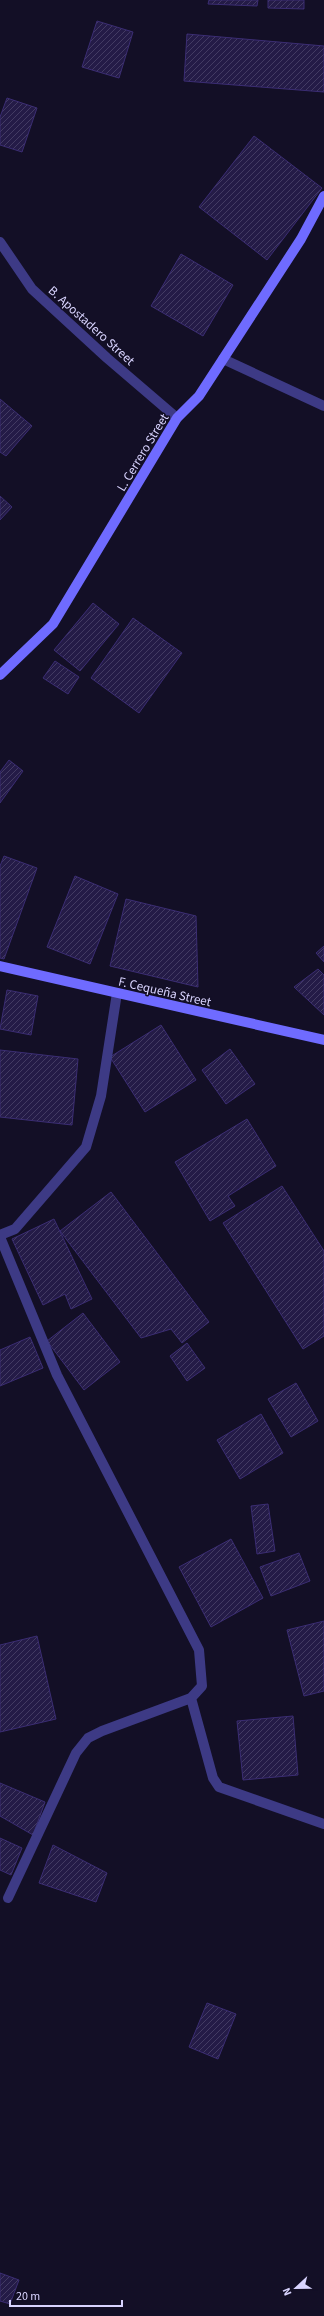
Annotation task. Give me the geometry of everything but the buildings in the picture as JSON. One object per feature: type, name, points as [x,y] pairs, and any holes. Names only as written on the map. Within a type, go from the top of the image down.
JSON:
[{"type":"street","name":"L. Cerrero Street","points":[[0,675],[53,624],[177,418],[200,396],[300,239],[324,196]]},
{"type":"street","name":"B. Apostadero Street","points":[[0,242],[32,289],[107,358],[177,418]]},
{"type":"street","points":[[223,359],[324,406]]},
{"type":"street","name":"F. Cequeña Street","points":[[0,966],[324,1040]]},
{"type":"street","points":[[8,1898],[76,1753],[88,1738],[191,1698],[202,1686],[199,1650],[58,1375],[0,1236],[15,1229],[86,1147],[101,1096],[117,993]]},
{"type":"street","points":[[191,1698],[213,1778],[219,1787],[324,1824]]}]
